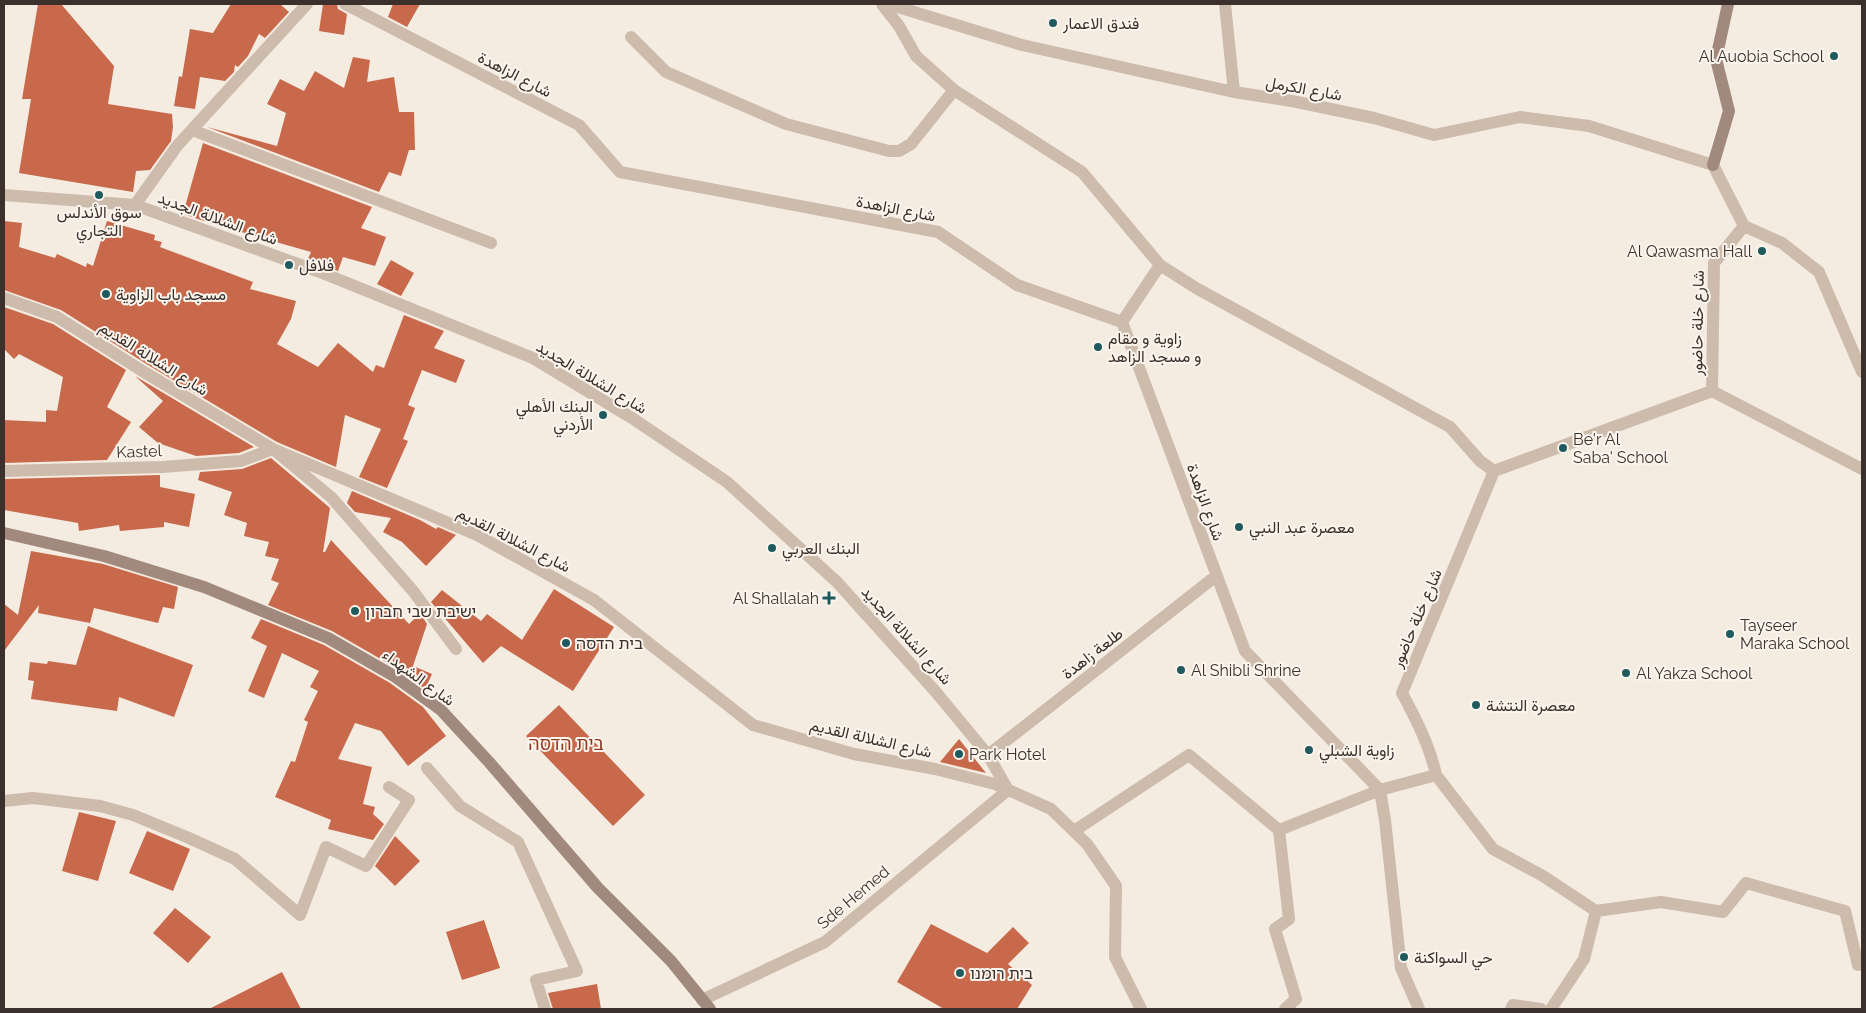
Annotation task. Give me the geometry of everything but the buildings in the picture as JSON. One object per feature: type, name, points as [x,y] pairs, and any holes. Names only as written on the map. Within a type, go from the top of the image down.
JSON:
[{"type":"street","points":[[135,205],[177,146],[307,4]]},
{"type":"street","name":"شارع الزاهدة","points":[[345,4],[578,125],[620,172],[938,232],[1017,285],[1122,322],[1245,651],[1380,790]]},
{"type":"street","points":[[882,4],[899,26],[916,56],[954,90],[1082,172],[1160,265],[1196,288],[1450,427],[1480,461],[1494,471]]},
{"type":"street","name":"شارع الكرمل","points":[[888,4],[1022,45],[1234,92],[1292,101],[1374,118],[1434,135],[1520,117],[1590,126],[1713,165]]},
{"type":"street","points":[[1225,4],[1234,92]]},
{"type":"street","points":[[1728,4],[1716,59],[1729,111],[1713,165],[1744,226],[1782,243],[1819,272],[1862,372]]},
{"type":"street","points":[[631,37],[666,72],[786,124],[889,151],[899,150],[911,144],[954,90]]},
{"type":"street","points":[[192,130],[491,243]]},
{"type":"street","name":"شارع الشلالة الجديد","points":[[4,195],[135,205],[320,272],[533,358],[632,418],[727,482],[837,582],[935,691],[988,755],[1008,790]]},
{"type":"street","name":"شارع خلة حاضور","points":[[1436,775],[1433,760],[1402,693],[1494,471],[1712,391],[1714,263],[1744,226]]},
{"type":"street","points":[[1122,322],[1160,265]]},
{"type":"street","name":"شارع الشلالة القديم","points":[[4,298],[57,317],[144,372],[273,449],[477,536],[594,600],[753,725],[854,754],[943,771],[995,784],[1051,809],[1087,844],[1116,886],[1115,957],[1141,1009]]},
{"type":"street","points":[[1712,391],[1862,469]]},
{"type":"street","points":[[273,449],[331,497],[413,591],[456,649]]},
{"type":"street","name":"Kastel","points":[[4,471],[162,467],[242,461],[273,449]]},
{"type":"street","name":"شارع الشهداء","points":[[4,533],[104,556],[204,587],[328,638],[394,676],[441,710],[489,762],[598,888],[670,961],[706,1005]]},
{"type":"street","name":"طلعة زاهدة","points":[[988,755],[1216,576]]},
{"type":"street","points":[[1074,831],[1189,755],[1279,830],[1289,919],[1275,929],[1296,999],[1285,1009]]},
{"type":"street","points":[[427,768],[460,806],[518,842],[578,971],[536,980],[545,1009]]},
{"type":"street","points":[[1279,830],[1380,790],[1436,775],[1493,849],[1543,876],[1596,911],[1661,902],[1723,912],[1746,883],[1845,911],[1858,965],[1862,964]]},
{"type":"street","points":[[4,801],[33,798],[100,806],[133,815],[236,859],[300,916],[326,847],[366,866],[409,800],[389,787]]},
{"type":"street","name":"Sde Hemed","points":[[706,1005],[825,942],[1008,790]]},
{"type":"street","points":[[1380,790],[1401,968],[1419,1009]]},
{"type":"street","points":[[1551,1009],[1584,959],[1596,911]]},
{"type":"street","points":[[1511,1009],[1514,1005],[1541,1009]]},
{"type":"place","name":"فندق الاعمار","points":[[1053,23]]},
{"type":"place","name":"Al Auobia School","points":[[1834,56]]},
{"type":"place","name":"سوق الأندلس التجاري","points":[[99,195]]},
{"type":"place","name":"Al Qawasma Hall","points":[[1762,251]]},
{"type":"place","name":"فلافل","points":[[289,265]]},
{"type":"place","name":"مسجد باب الزاوية","points":[[106,294]]},
{"type":"place","name":"زاوية و مقام و مسجد الزاهد","points":[[1098,347]]},
{"type":"place","name":"البنك الأهلي الأردني","points":[[603,415]]},
{"type":"place","name":"Be'r Al Saba' School","points":[[1563,448]]},
{"type":"place","name":"معصرة عبد النبي","points":[[1239,527]]},
{"type":"place","name":"البنك العربي","points":[[772,548]]},
{"type":"place","name":"Al Shallalah","points":[[829,598]]},
{"type":"place","name":"ישיבת שבי חברון","points":[[355,611]]},
{"type":"place","name":"Tayseer Maraka School","points":[[1730,634]]},
{"type":"place","name":"בית הדסה","points":[[566,643]]},
{"type":"place","name":"Al Shibli Shrine","points":[[1181,670]]},
{"type":"place","name":"Al Yakza School","points":[[1626,673]]},
{"type":"place","name":"معصرة النتشة","points":[[1476,705]]},
{"type":"place","name":"زاوية الشبلي","points":[[1309,750]]},
{"type":"place","name":"Park Hotel","points":[[959,754]]},
{"type":"place","name":"حي السواكنة","points":[[1404,957]]},
{"type":"place","name":"בית רומנו","points":[[960,973]]},
{"type":"district","name":"בית הדסה","points":[[566,744]]}]
